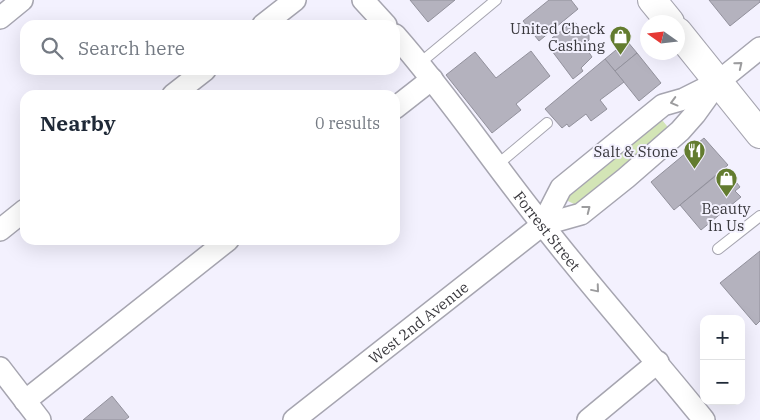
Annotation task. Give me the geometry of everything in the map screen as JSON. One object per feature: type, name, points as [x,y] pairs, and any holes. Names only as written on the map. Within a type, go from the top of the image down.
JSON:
[{"type":"main road","points":[[652,0],[664,15]]},
{"type":"main road","points":[[685,41],[760,134]]},
{"type":"street","points":[[0,18],[22,0]]},
{"type":"street","points":[[269,20],[295,0]]},
{"type":"street","points":[[363,0],[381,20]]},
{"type":"street","name":"Forrest Street","points":[[400,42],[426,71],[542,225],[658,362],[704,420]]},
{"type":"street","points":[[718,82],[760,48]]},
{"type":"street","points":[[400,102],[426,71]]},
{"type":"street","points":[[179,90],[199,75]]},
{"type":"street","name":"West 2nd Avenue","points":[[542,225],[561,188],[663,105],[684,99],[718,82]]},
{"type":"street","name":"West 2nd Avenue","points":[[294,420],[542,225],[581,214],[619,184],[680,132],[696,114],[718,82]]},
{"type":"street","points":[[0,230],[20,214]]},
{"type":"street","points":[[25,400],[222,245]]},
{"type":"street","points":[[588,420],[658,362]]},
{"type":"street","points":[[0,368],[40,420]]},
{"type":"lane","points":[[426,71],[496,0]]},
{"type":"lane","points":[[496,165],[547,123]]},
{"type":"lane","points":[[718,250],[760,216]]},
{"type":"green space","points":[[658,115],[671,131],[576,205],[568,201],[569,187]]},
{"type":"building","points":[[410,0],[455,0],[428,22]]},
{"type":"building","points":[[549,0],[571,0],[578,9],[539,41],[523,21]]},
{"type":"building","points":[[709,0],[760,0],[760,2],[730,26]]},
{"type":"building","points":[[574,21],[581,30],[586,31],[589,35],[589,40],[584,45],[592,57],[581,68],[583,71],[573,79],[552,51],[558,45],[552,38]]},
{"type":"building","name":"United Check Cashing","points":[[627,41],[637,53],[615,71],[605,59]]},
{"type":"building","points":[[531,51],[550,76],[516,104],[521,110],[492,133],[446,75],[475,52],[496,78]]},
{"type":"building","points":[[637,53],[640,60],[643,60],[661,83],[639,101],[615,71]]},
{"type":"building","points":[[605,59],[624,82],[600,100],[607,109],[591,121],[586,114],[569,127],[567,124],[562,128],[545,109]]},
{"type":"building","name":"Salt & Stone","points":[[704,138],[728,165],[674,210],[651,182]]},
{"type":"building","points":[[718,174],[722,180],[730,174],[740,187],[735,191],[741,197],[701,230],[680,205]]},
{"type":"building","points":[[760,251],[760,321],[756,325],[720,283]]},
{"type":"building","points":[[112,396],[129,417],[125,420],[83,420]]},
{"type":"place","name":"United Check Cashing","points":[[621,56]]},
{"type":"place","name":"Salt & Stone","points":[[694,170]]},
{"type":"place","name":"Beauty In Us","points":[[726,198]]}]
